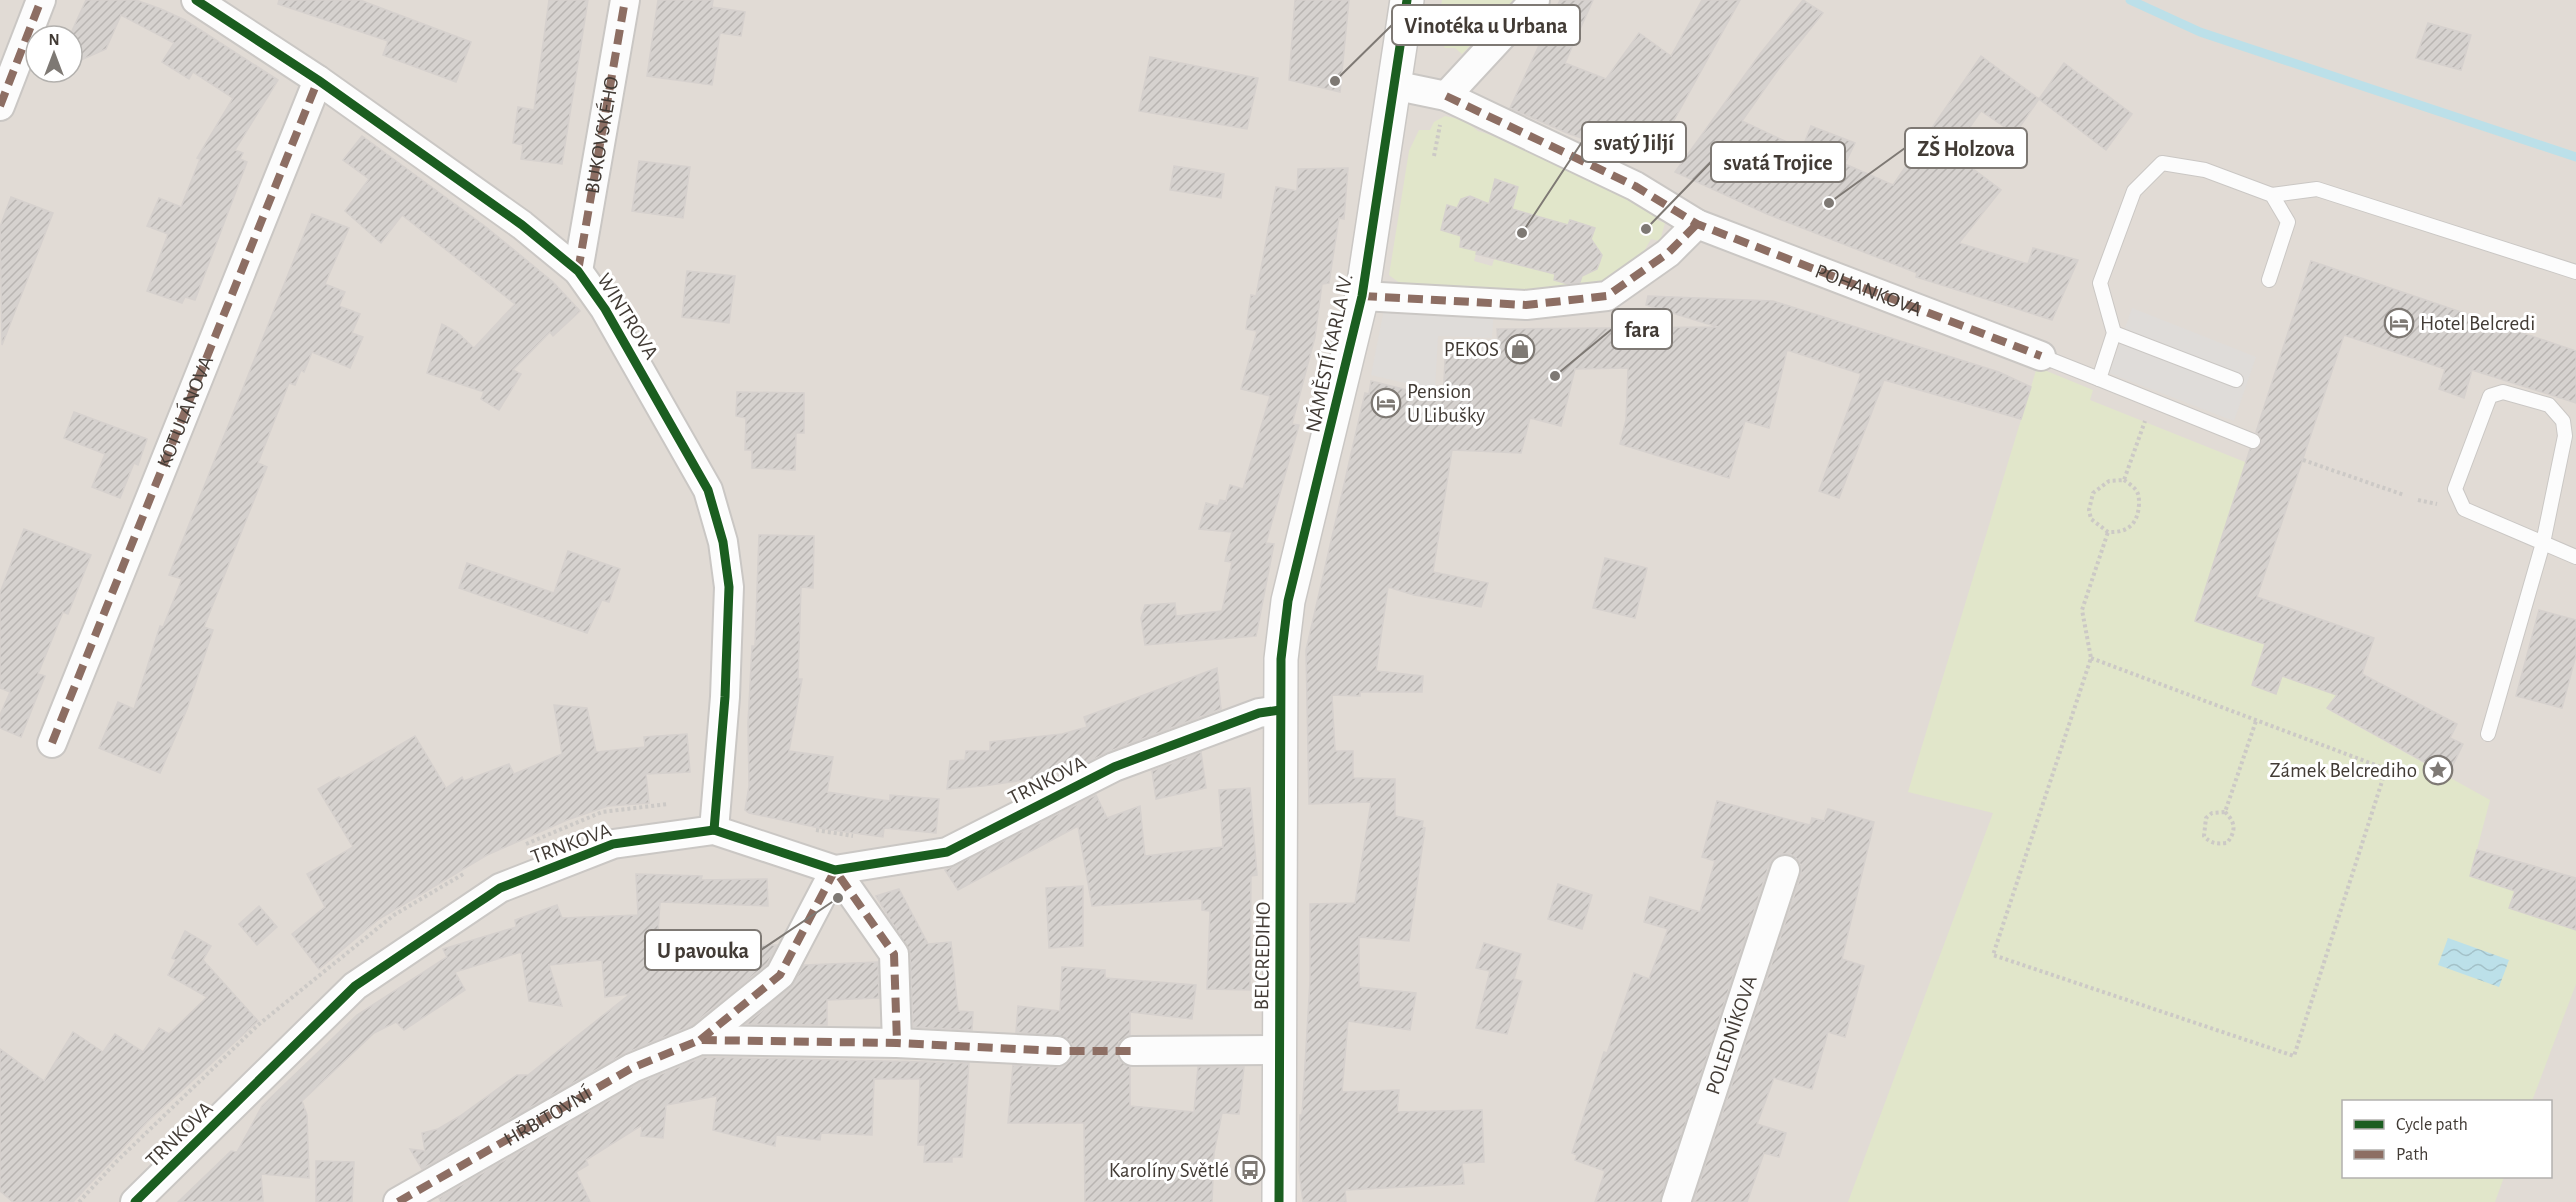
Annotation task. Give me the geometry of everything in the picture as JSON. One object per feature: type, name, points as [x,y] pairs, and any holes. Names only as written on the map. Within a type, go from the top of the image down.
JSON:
[{"type":"street","points":[[0,106],[41,0]]},
{"type":"street","name":"WINTROVA","points":[[196,0],[318,80],[522,225],[578,271],[605,309],[708,490],[723,542],[729,587],[725,697],[714,819]]},
{"type":"street","name":"BUKOVSKÉHO","points":[[578,271],[625,0]]},
{"type":"street","name":"NÁMĚSTÍ KARLA IV.","points":[[1280,710],[1281,659],[1288,601],[1362,296],[1407,0]]},
{"type":"street","points":[[1443,109],[1535,0]]},
{"type":"street","name":"KOTULÁNOVA","points":[[52,743],[318,80]]},
{"type":"street","name":"POHANKOVA","points":[[1393,85],[1443,109],[1635,186],[1697,224],[2041,356]]},
{"type":"street","points":[[1362,296],[1526,305],[1608,296],[1668,253],[1697,224]]},
{"type":"street","name":"TRNKOVA","points":[[135,1202],[355,986],[500,888],[613,844],[714,819],[835,870],[947,852],[1114,767],[1259,713],[1280,710]]},
{"type":"street","name":"BELCREDIHO","points":[[1279,1202],[1282,868],[1280,710]]},
{"type":"street","points":[[835,870],[894,954],[897,1043]]},
{"type":"street","name":"HŘBITOVNÍ","points":[[398,1202],[632,1068],[700,1040],[780,975],[835,870]]},
{"type":"street","name":"POLEDNÍKOVA","points":[[1676,1202],[1785,870]]},
{"type":"street","name":"HŘBITOVNÍ","points":[[700,1040],[897,1043],[1057,1051]]},
{"type":"street","points":[[1133,1051],[1279,1050]]},
{"type":"lane","points":[[2099,379],[2114,333],[2100,283],[2134,190],[2162,163],[2205,170],[2272,195],[2316,189],[2576,272]]},
{"type":"lane","points":[[2269,280],[2288,222],[2272,195]]},
{"type":"lane","points":[[2114,333],[2236,380]]},
{"type":"lane","points":[[2041,356],[2253,441]]},
{"type":"lane","points":[[2488,734],[2543,543],[2565,436],[2563,421],[2549,405],[2504,392],[2490,396],[2455,489],[2464,509],[2543,543],[2576,557]]},
{"type":"path","points":[[1434,156],[1443,109]]},
{"type":"path","points":[[2124,480],[2152,401]]},
{"type":"path","points":[[2303,460],[2404,495]]},
{"type":"path","points":[[2124,480],[2136,490],[2139,499],[2137,518],[2133,526],[2123,531],[2108,532],[2091,519],[2089,510],[2093,493],[2109,481],[2124,480]]},
{"type":"path","points":[[2091,658],[2386,769],[2294,1056],[1993,955],[2091,658],[2082,610],[2108,532]]},
{"type":"path","points":[[2225,812],[2256,721]]},
{"type":"path","points":[[515,848],[602,812],[698,802],[714,819]]},
{"type":"path","points":[[2225,812],[2234,825],[2234,835],[2227,843],[2217,844],[2208,841],[2204,836],[2206,818],[2212,813],[2225,812]]},
{"type":"path","points":[[811,830],[862,837]]},
{"type":"path","points":[[80,1202],[116,1162],[258,1025],[394,915],[473,868]]},
{"type":"shaded area","points":[[0,0],[2576,0],[2576,1202],[0,1202]]},
{"type":"shaded area","points":[[2132,308],[2256,357],[2234,421],[2109,373]]},
{"type":"shaded area","points":[[1384,309],[1494,309],[1492,338],[1438,336],[1435,390],[1371,375]]},
{"type":"green space","points":[[1442,0],[1515,0],[1462,54],[1455,48],[1445,48],[1443,45],[1444,28],[1439,21]]},
{"type":"green space","points":[[1445,116],[1464,120],[1478,131],[1520,144],[1561,161],[1658,216],[1657,220],[1665,223],[1660,241],[1651,239],[1643,253],[1603,281],[1586,289],[1517,292],[1402,285],[1389,275],[1409,151],[1419,130],[1430,130],[1434,122]],"holes":[[[1497,181],[1517,188],[1511,214],[1554,221],[1565,229],[1570,220],[1594,227],[1590,242],[1599,249],[1601,261],[1596,269],[1583,272],[1579,286],[1554,280],[1554,269],[1496,253],[1492,266],[1474,261],[1478,247],[1465,244],[1464,248],[1461,247],[1461,236],[1441,230],[1447,206],[1459,208],[1461,199],[1464,198],[1488,207]]]},
{"type":"green space","points":[[2037,367],[2093,390],[2090,400],[2245,462],[2247,464],[2195,621],[2267,645],[2252,685],[2276,694],[2282,676],[2337,695],[2327,709],[2490,800],[2470,876],[2515,891],[2509,908],[2576,930],[2576,984],[2532,1100],[2342,1100],[2342,1178],[2504,1178],[2495,1202],[1848,1202],[1993,813],[1908,792]]},
{"type":"water","points":[[2448,938],[2509,960],[2499,987],[2438,965]]},
{"type":"building","points":[[86,0],[136,0],[185,20],[278,80],[235,150],[243,153],[240,159],[247,162],[195,300],[185,297],[182,303],[147,291],[168,234],[147,226],[159,198],[181,207],[200,159],[197,158],[233,98],[193,72],[189,79],[162,62],[174,43],[121,15],[106,49],[84,59],[84,24],[75,24]]},
{"type":"building","points":[[279,0],[360,0],[471,42],[456,82],[383,55],[388,41],[278,4]]},
{"type":"building","points":[[549,0],[588,0],[562,164],[521,159],[523,145],[513,143],[518,107],[534,110]]},
{"type":"building","points":[[658,0],[713,0],[712,7],[745,12],[741,36],[720,33],[712,85],[647,76]]},
{"type":"building","points":[[1295,0],[1349,0],[1340,92],[1289,80]]},
{"type":"building","points":[[1560,0],[1593,0],[1565,63],[1606,79],[1639,33],[1671,56],[1702,0],[1740,0],[1651,162],[1567,133],[1510,108]]},
{"type":"building","points":[[1803,0],[1823,13],[1780,67],[1742,121],[1802,149],[1811,126],[1855,143],[1845,164],[1893,185],[1981,56],[2039,99],[2015,134],[1981,111],[1952,153],[2001,190],[1959,243],[2028,264],[2033,248],[2078,260],[2052,320],[1916,277],[1917,273],[1767,214],[1675,172],[1760,54]]},
{"type":"building","points":[[2428,23],[2471,35],[2461,70],[2416,58]]},
{"type":"building","points":[[1150,57],[1258,78],[1247,129],[1139,111]]},
{"type":"building","points":[[2064,63],[2132,114],[2106,150],[2039,99]]},
{"type":"building","points":[[362,136],[486,227],[553,282],[580,311],[553,336],[550,332],[513,370],[521,374],[499,410],[481,399],[484,392],[427,373],[442,324],[457,332],[474,348],[515,304],[402,215],[381,243],[345,211],[369,179],[343,160]]},
{"type":"building","points":[[639,161],[690,167],[683,218],[632,211]]},
{"type":"building","points":[[1174,166],[1224,174],[1221,198],[1170,190]]},
{"type":"building","points":[[1348,168],[1344,219],[1339,218],[1329,283],[1322,284],[1315,337],[1292,424],[1299,425],[1266,543],[1274,544],[1256,636],[1145,645],[1141,618],[1145,605],[1175,603],[1176,616],[1222,611],[1232,562],[1225,561],[1232,532],[1199,529],[1206,503],[1218,506],[1220,500],[1226,501],[1230,485],[1243,489],[1270,396],[1241,389],[1257,331],[1246,329],[1251,295],[1256,296],[1276,187],[1297,191],[1298,169]]},
{"type":"building","points":[[1495,179],[1518,187],[1512,209],[1568,225],[1570,220],[1595,228],[1591,239],[1602,255],[1597,269],[1582,276],[1580,282],[1568,284],[1554,280],[1555,274],[1476,254],[1477,251],[1460,247],[1461,236],[1441,230],[1447,205],[1457,208],[1461,199],[1470,196],[1489,204]]},
{"type":"building","points":[[11,197],[53,213],[2,345],[0,227]]},
{"type":"building","points":[[312,214],[349,228],[325,284],[345,292],[339,306],[360,314],[352,333],[363,337],[350,368],[312,352],[304,372],[301,370],[295,385],[289,383],[258,463],[267,467],[204,627],[213,630],[187,709],[160,773],[99,748],[118,702],[134,709],[160,626],[163,627],[182,579],[169,575]]},
{"type":"building","points":[[2311,261],[2576,351],[2576,403],[2472,370],[2464,398],[2439,389],[2445,369],[2344,335],[2257,597],[2374,638],[2362,674],[2457,724],[2450,738],[2463,744],[2448,775],[2327,708],[2337,695],[2282,676],[2276,694],[2252,685],[2265,644],[2195,621],[2250,449],[2258,448],[2261,444],[2260,436],[2256,432]]},
{"type":"building","points":[[687,271],[735,276],[729,323],[682,317]]},
{"type":"building","points":[[1648,296],[1773,301],[1999,372],[2031,387],[2021,419],[1884,380],[1839,498],[1819,491],[1861,374],[1787,350],[1769,428],[1745,421],[1729,478],[1620,444],[1626,420],[1628,368],[1575,369],[1561,426],[1530,418],[1521,453],[1452,450],[1433,572],[1488,583],[1481,607],[1414,595],[1388,587],[1376,671],[1423,676],[1422,692],[1360,692],[1360,696],[1332,695],[1335,751],[1353,751],[1353,778],[1395,779],[1395,816],[1423,821],[1422,827],[1425,828],[1409,941],[1359,937],[1359,987],[1416,993],[1410,1030],[1348,1021],[1342,1092],[1399,1090],[1397,1112],[1482,1110],[1484,1162],[1462,1163],[1464,1184],[1345,1190],[1346,1202],[1303,1202],[1299,1170],[1300,1115],[1302,1115],[1310,981],[1310,904],[1355,903],[1371,802],[1309,804],[1306,650],[1365,393],[1369,394],[1371,381],[1443,399],[1446,342],[1498,344],[1497,329],[1718,327],[1646,305]]},
{"type":"building","points":[[737,392],[804,393],[804,433],[796,433],[795,470],[752,468],[752,450],[745,450],[746,418],[736,416]]},
{"type":"building","points":[[74,412],[147,439],[138,465],[134,463],[120,498],[92,487],[105,454],[64,438]]},
{"type":"building","points":[[24,529],[91,555],[68,614],[63,612],[38,674],[45,676],[21,737],[0,728],[0,715],[10,692],[0,688],[0,593]]},
{"type":"building","points":[[759,535],[814,536],[813,588],[801,587],[798,679],[802,679],[789,751],[833,757],[827,792],[890,801],[890,795],[939,799],[936,833],[884,828],[883,837],[824,829],[749,813],[745,810],[749,786],[748,723],[752,646],[755,646]]},
{"type":"building","points":[[568,551],[620,569],[609,602],[602,600],[587,633],[459,588],[467,563],[554,593]]},
{"type":"building","points":[[1605,558],[1647,568],[1635,618],[1593,608]]},
{"type":"building","points":[[2539,610],[2576,620],[2576,655],[2562,708],[2516,696]]},
{"type":"building","points":[[1217,668],[1221,709],[1108,752],[1065,774],[947,789],[950,761],[965,760],[966,751],[990,751],[990,742],[1062,734],[1087,727],[1084,717]]},
{"type":"building","points":[[554,705],[587,708],[596,752],[645,747],[644,737],[687,734],[690,772],[646,774],[649,803],[608,806],[567,820],[487,855],[379,919],[319,969],[292,934],[325,907],[307,874],[353,847],[318,789],[339,777],[341,779],[415,736],[446,788],[462,777],[464,781],[509,764],[514,774],[562,754]]},
{"type":"building","points":[[1201,752],[1206,788],[1156,799],[1152,771]]},
{"type":"building","points":[[1250,788],[1257,875],[1251,876],[1250,990],[1207,989],[1210,911],[1202,910],[1202,899],[1092,906],[1078,826],[958,890],[945,870],[1096,795],[1107,818],[1140,806],[1145,856],[1223,847],[1219,790]]},
{"type":"building","points":[[1717,801],[1810,825],[1812,818],[1824,821],[1828,809],[1874,822],[1842,959],[1864,966],[1845,1037],[1828,1032],[1812,1089],[1774,1078],[1757,1124],[1786,1133],[1779,1157],[1764,1153],[1747,1202],[1693,1202],[1801,875],[1801,866],[1797,859],[1790,854],[1781,854],[1769,865],[1660,1202],[1595,1202],[1605,1171],[1575,1160],[1577,1155],[1572,1153],[1604,1052],[1607,1053],[1634,973],[1649,979],[1668,929],[1644,922],[1650,897],[1700,912],[1715,861],[1702,857]]},
{"type":"building","points":[[2477,850],[2576,878],[2576,930],[2509,908],[2515,891],[2470,876]]},
{"type":"building","points":[[636,874],[702,876],[701,880],[767,879],[768,906],[660,902],[657,947],[777,945],[767,964],[691,1026],[624,1054],[422,1169],[410,1149],[425,1151],[422,1133],[438,1129],[460,1116],[517,1075],[528,1075],[630,994],[605,997],[602,960],[549,965],[562,1006],[529,1001],[521,952],[455,972],[465,990],[404,1030],[396,1022],[374,1033],[302,1101],[307,1115],[309,1178],[261,1174],[263,1201],[178,1202],[231,1151],[237,1152],[262,1106],[357,1015],[447,957],[443,949],[516,927],[515,920],[557,905],[562,918],[638,915]]},
{"type":"building","points":[[1558,884],[1592,895],[1582,929],[1548,919]]},
{"type":"building","points":[[1083,886],[1083,946],[1049,948],[1046,888]]},
{"type":"building","points":[[899,889],[928,944],[951,942],[958,1011],[973,1012],[972,1030],[913,1027],[910,953],[876,896]]},
{"type":"building","points":[[259,906],[277,927],[257,945],[239,924]]},
{"type":"building","points":[[185,931],[211,946],[203,960],[258,1021],[147,1122],[73,1202],[13,1202],[0,1191],[0,1049],[44,1081],[73,1032],[103,1052],[115,1034],[143,1052],[159,1028],[169,1034],[207,997],[168,975],[176,960],[172,958]]},
{"type":"building","points":[[1484,943],[1521,954],[1514,979],[1522,981],[1507,1034],[1476,1028],[1490,971],[1476,968]]},
{"type":"building","points":[[878,962],[879,998],[827,1000],[827,1025],[746,1024],[790,988],[804,965]]},
{"type":"building","points":[[1062,967],[1105,970],[1105,978],[1196,985],[1192,1019],[1130,1012],[1130,1035],[1119,1042],[1117,1052],[1119,1060],[1130,1067],[1130,1106],[1194,1112],[1198,1067],[1244,1067],[1239,1114],[1222,1113],[1214,1153],[1212,1202],[1085,1202],[1084,1123],[1008,1123],[1013,1065],[1057,1067],[1065,1065],[1071,1059],[1072,1044],[1065,1037],[1016,1032],[1018,1006],[1060,1011]]},
{"type":"building","points":[[703,1057],[969,1063],[962,1157],[952,1157],[952,1162],[924,1162],[925,1145],[918,1145],[920,1079],[874,1079],[872,1135],[821,1133],[820,1140],[776,1135],[775,1146],[713,1130],[717,1096],[666,1105],[663,1138],[641,1136],[642,1125],[586,1160],[588,1165],[576,1172],[590,1202],[441,1202],[439,1198],[639,1083]]},
{"type":"building","points":[[316,1161],[354,1162],[352,1202],[316,1202]]},
{"type":"waterway","points":[[2130,0],[2200,32],[2576,157]]},
{"type":"marked path","points":[[0,106],[41,0]]},
{"type":"marked path","points":[[578,271],[625,0]]},
{"type":"marked path","points":[[52,743],[318,80]]},
{"type":"marked path","points":[[1446,96],[1635,186],[1697,224],[2041,356]]},
{"type":"marked path","points":[[1362,296],[1526,305],[1607,296],[1668,253],[1697,224]]},
{"type":"marked path","points":[[700,1040],[780,975],[835,870],[894,954],[897,1043]]},
{"type":"marked path","points":[[398,1202],[632,1068],[700,1040],[897,1043],[1057,1051],[1133,1051]]},
{"type":"cycle path","points":[[196,0],[318,80],[522,225],[578,271],[605,309],[708,490],[723,542],[729,587],[725,697],[714,830]]},
{"type":"cycle path","points":[[1279,1202],[1281,659],[1288,601],[1362,296],[1407,0]]},
{"type":"cycle path","points":[[135,1202],[355,986],[500,888],[613,844],[714,830],[835,870],[947,852],[1114,767],[1259,713],[1280,710]]},
{"type":"place","name":"Vinotéka u Urbana","points":[[1335,81]]},
{"type":"place","name":"ZŠ Holzova","points":[[1829,203]]},
{"type":"place","name":"svatá Trojice","points":[[1646,229]]},
{"type":"place","name":"svatý Jiljí","points":[[1522,233]]},
{"type":"place","name":"Hotel Belcredi","points":[[2399,323]]},
{"type":"place","name":"PEKOS","points":[[1520,349]]},
{"type":"place","name":"fara","points":[[1555,376]]},
{"type":"place","name":"Pension U Libušky","points":[[1386,403]]},
{"type":"place","name":"Zámek Belcrediho","points":[[2438,770]]},
{"type":"place","name":"U pavouka","points":[[838,898]]},
{"type":"place","name":"Karolíny Světlé","points":[[1250,1170]]}]
